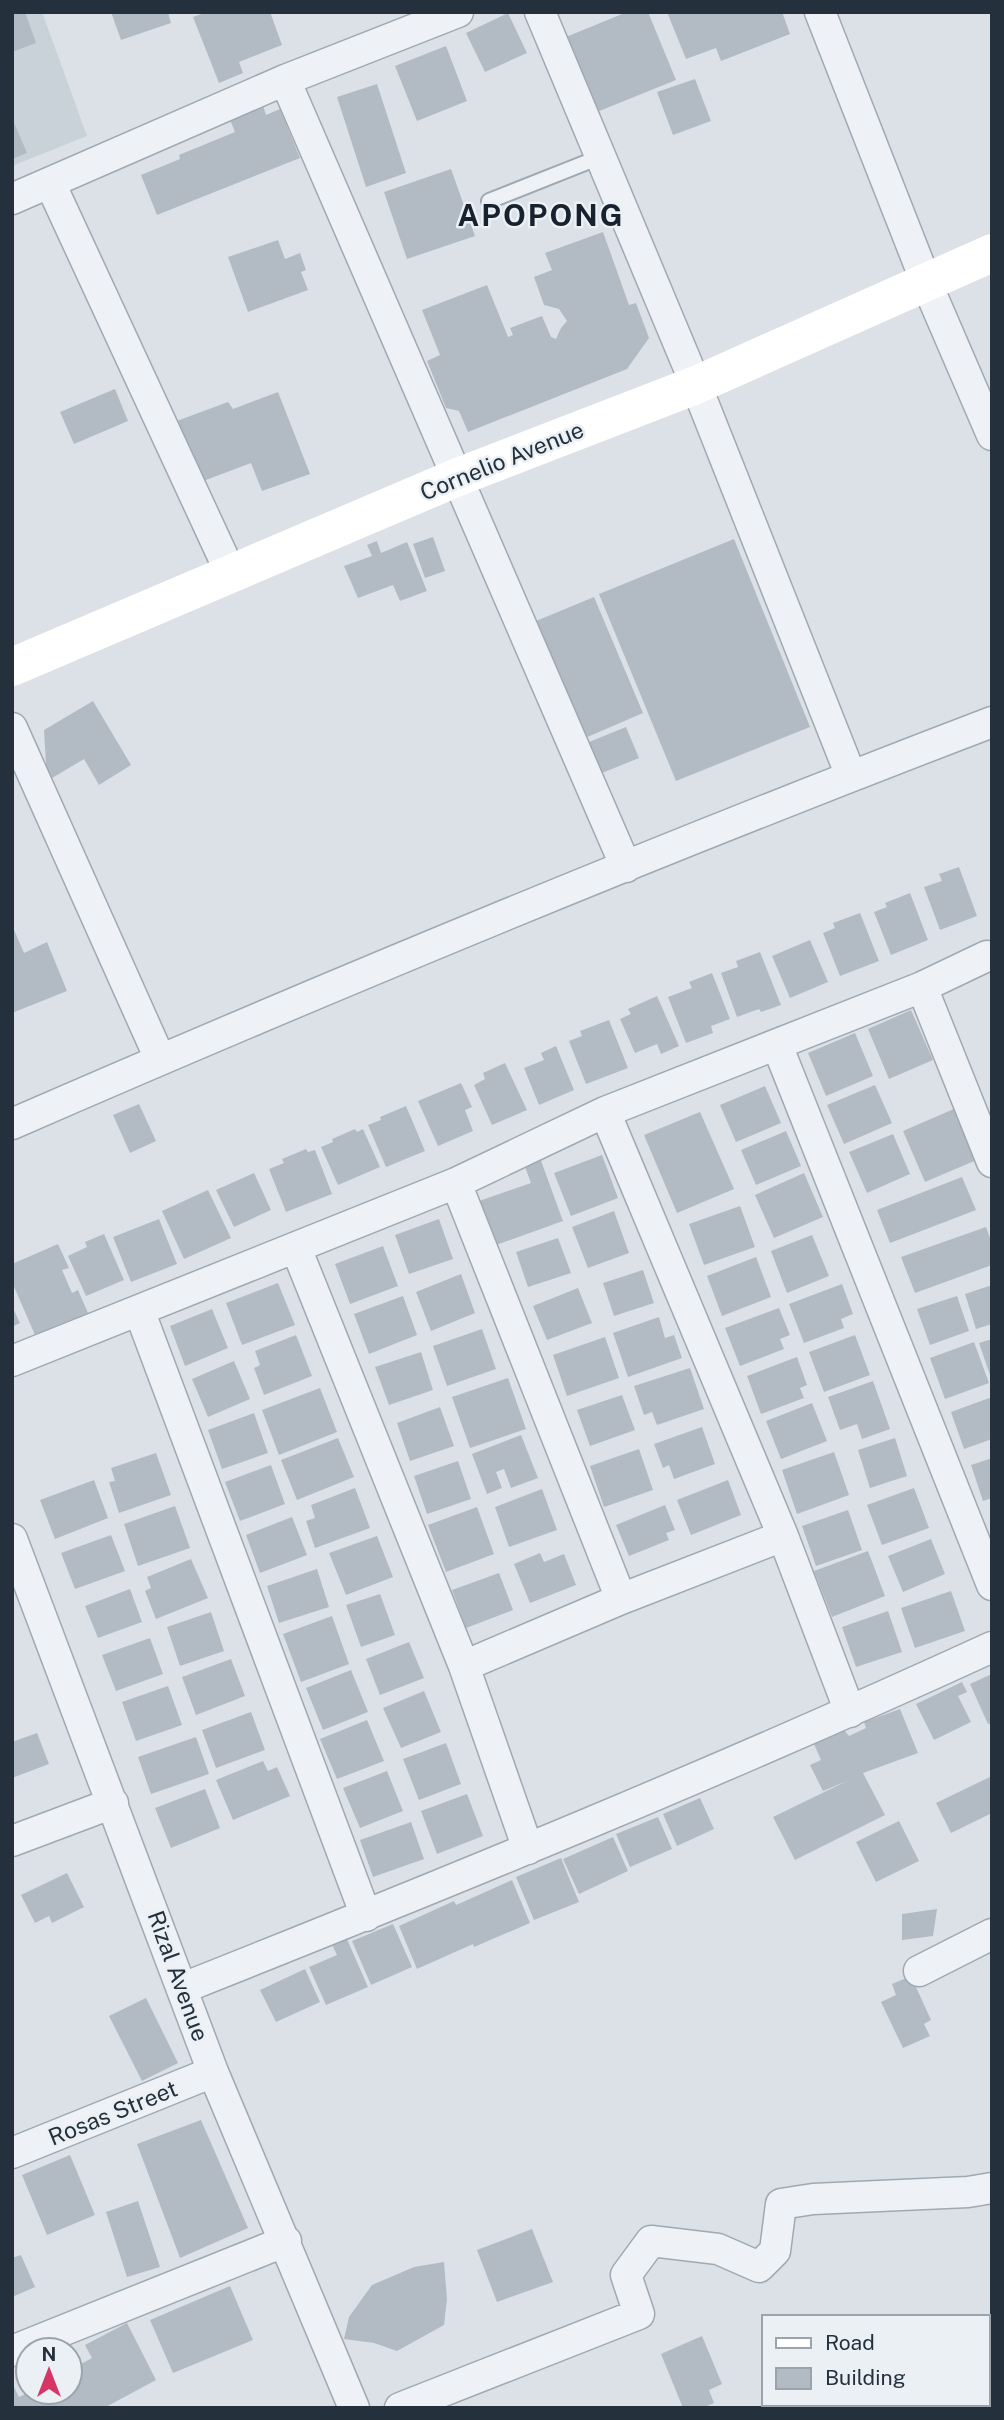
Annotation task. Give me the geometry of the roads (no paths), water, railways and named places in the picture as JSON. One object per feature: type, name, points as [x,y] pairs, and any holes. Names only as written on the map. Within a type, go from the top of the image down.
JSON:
[{"type":"street","points":[[12,198],[285,80],[458,12]]},
{"type":"street","points":[[540,12],[696,385],[851,776]]},
{"type":"street","points":[[820,12],[926,282],[992,435]]},
{"type":"street","points":[[285,80],[626,867]]},
{"type":"street","points":[[50,183],[231,574]]},
{"type":"street","name":"Cornelio Avenue","points":[[12,667],[458,477],[696,385],[992,253]]},
{"type":"street","points":[[12,1124],[160,1059],[626,867],[992,722]]},
{"type":"street","points":[[12,728],[160,1059]]},
{"type":"street","points":[[12,1361],[456,1182],[605,1112],[922,987],[986,956]]},
{"type":"street","points":[[922,987],[992,1162]]},
{"type":"street","points":[[777,1045],[992,1585]]},
{"type":"street","points":[[605,1112],[783,1536],[850,1712]]},
{"type":"street","points":[[456,1182],[621,1598]]},
{"type":"street","points":[[296,1248],[464,1666],[528,1849]]},
{"type":"street","points":[[139,1310],[366,1916]]},
{"type":"street","points":[[464,1666],[621,1598],[783,1536]]},
{"type":"street","name":"Rizal Avenue","points":[[13,1544],[213,2072],[354,2408]]},
{"type":"street","points":[[183,1989],[528,1849],[850,1712],[992,1647]]},
{"type":"street","points":[[12,1841],[113,1803]]},
{"type":"street","points":[[919,1971],[992,1934]]},
{"type":"street","name":"Rosas Street","points":[[12,2154],[213,2072]]},
{"type":"street","points":[[400,2408],[639,2314],[626,2275],[651,2241],[718,2249],[759,2267],[775,2251],[781,2204],[813,2199],[968,2192],[992,2188]]},
{"type":"street","points":[[12,2351],[286,2241]]},
{"type":"lane","points":[[489,201],[600,157]]},
{"type":"district","name":"APOPONG","points":[[541,216]]}]
